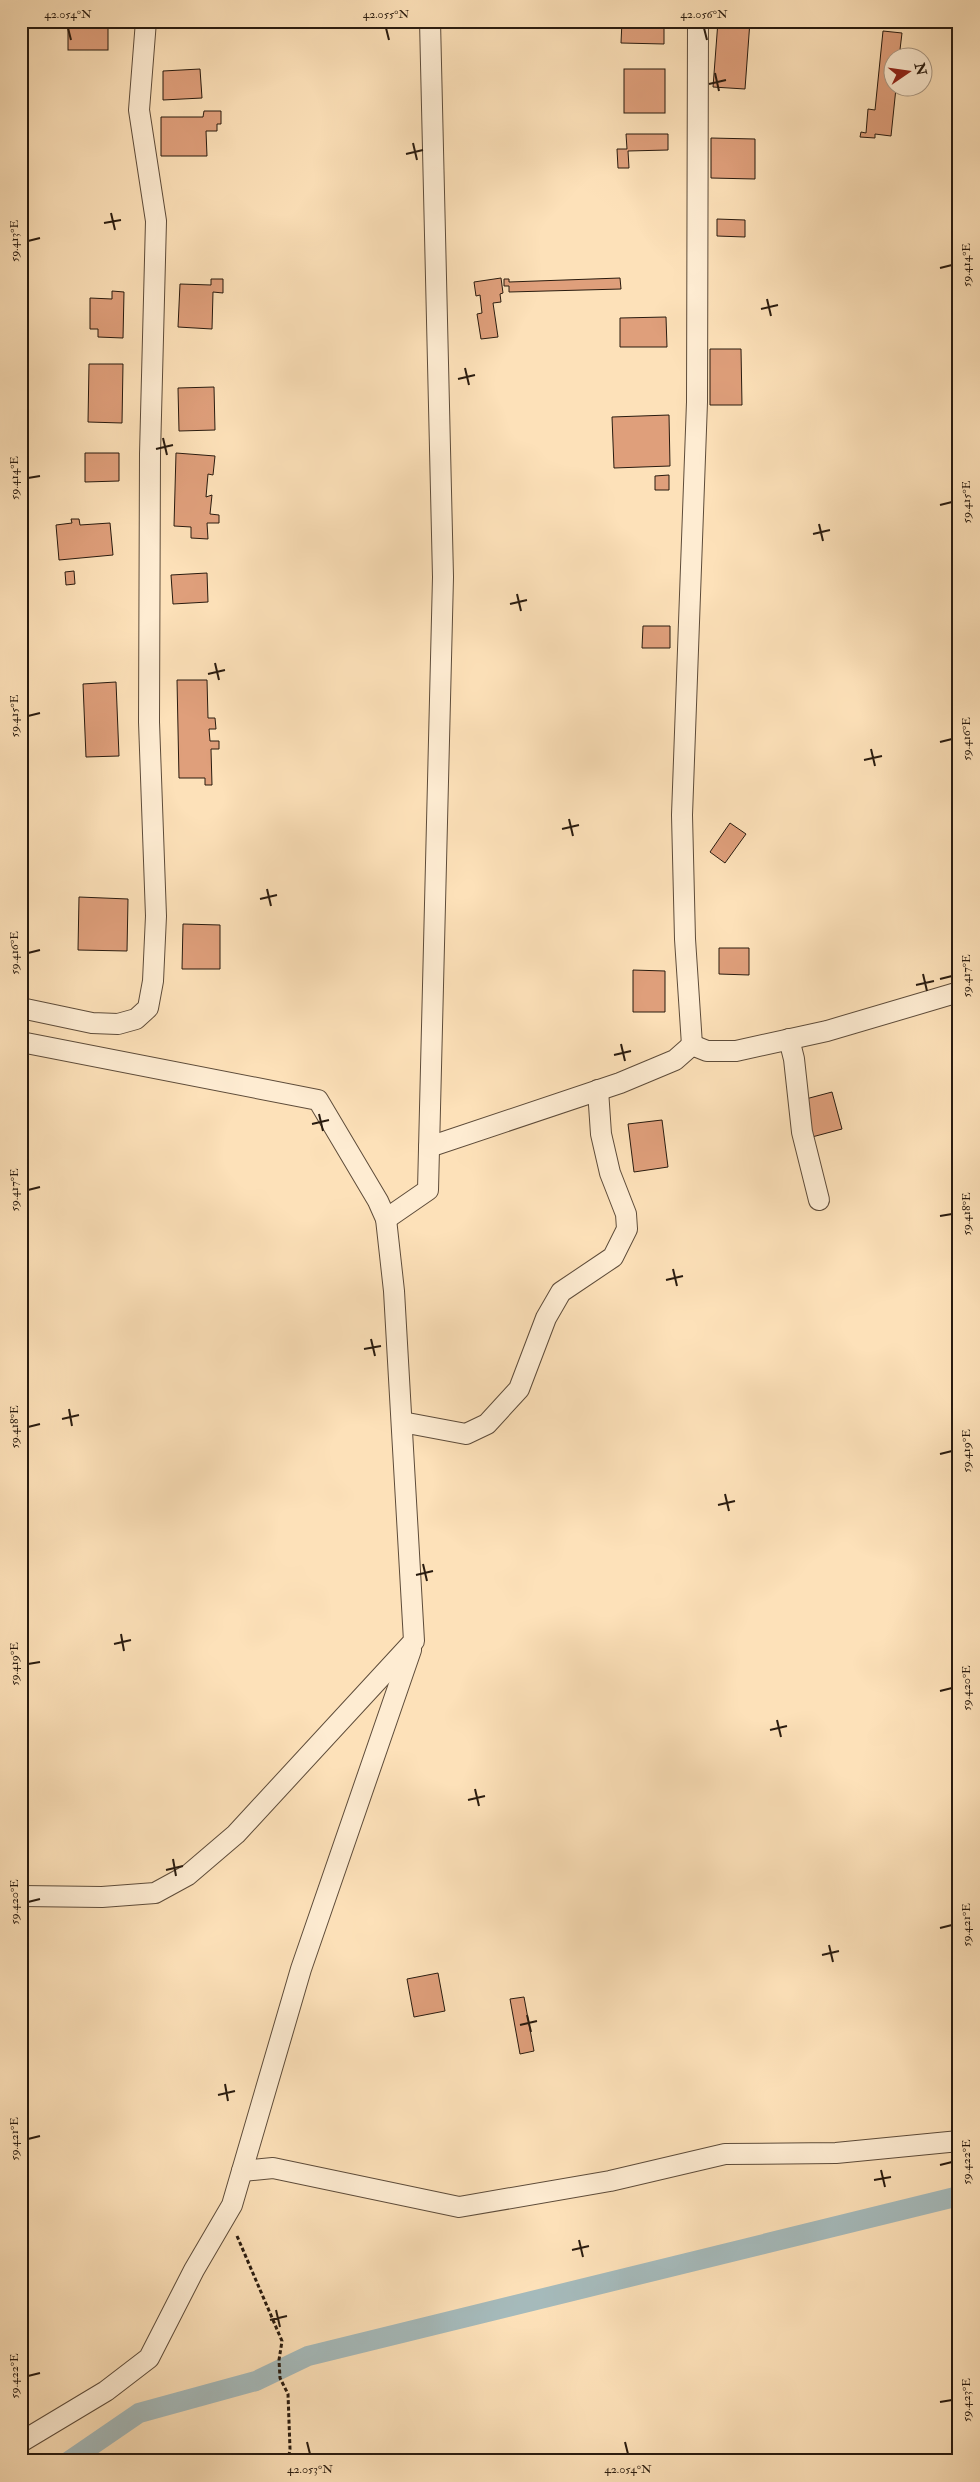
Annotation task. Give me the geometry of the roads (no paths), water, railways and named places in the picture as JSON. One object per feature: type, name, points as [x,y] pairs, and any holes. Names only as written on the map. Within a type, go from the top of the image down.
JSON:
[{"type":"street","points":[[21,1008],[92,1023],[118,1024],[136,1019],[148,1008],[153,981],[156,916],[149,722],[150,454],[156,221],[139,110],[146,21]]},
{"type":"street","points":[[386,1219],[428,1190],[443,577],[430,21]]},
{"type":"street","points":[[692,1046],[684,939],[682,815],[697,402],[698,21]]},
{"type":"street","points":[[692,1046],[707,1051],[736,1051],[827,1031],[959,992]]},
{"type":"street","points":[[789,1039],[794,1059],[802,1132],[819,1200]]},
{"type":"street","points":[[21,1042],[318,1100],[378,1201],[386,1219],[394,1291],[414,1641],[301,1969],[232,2205],[194,2270],[149,2358],[106,2390],[21,2442]]},
{"type":"street","points":[[429,1147],[598,1090],[675,1060],[692,1046]]},
{"type":"street","points":[[402,1422],[466,1434],[487,1424],[519,1389],[546,1318],[561,1292],[612,1258],[627,1229],[626,1214],[610,1173],[600,1134],[598,1090]]},
{"type":"street","points":[[21,1896],[102,1897],[155,1893],[188,1875],[236,1834],[414,1641]]},
{"type":"street","points":[[242,2170],[273,2168],[459,2207],[610,2182],[725,2154],[836,2153],[959,2141]]},
{"type":"waterway","points":[[69,2461],[139,2413],[256,2381],[308,2356],[959,2196]]}]
